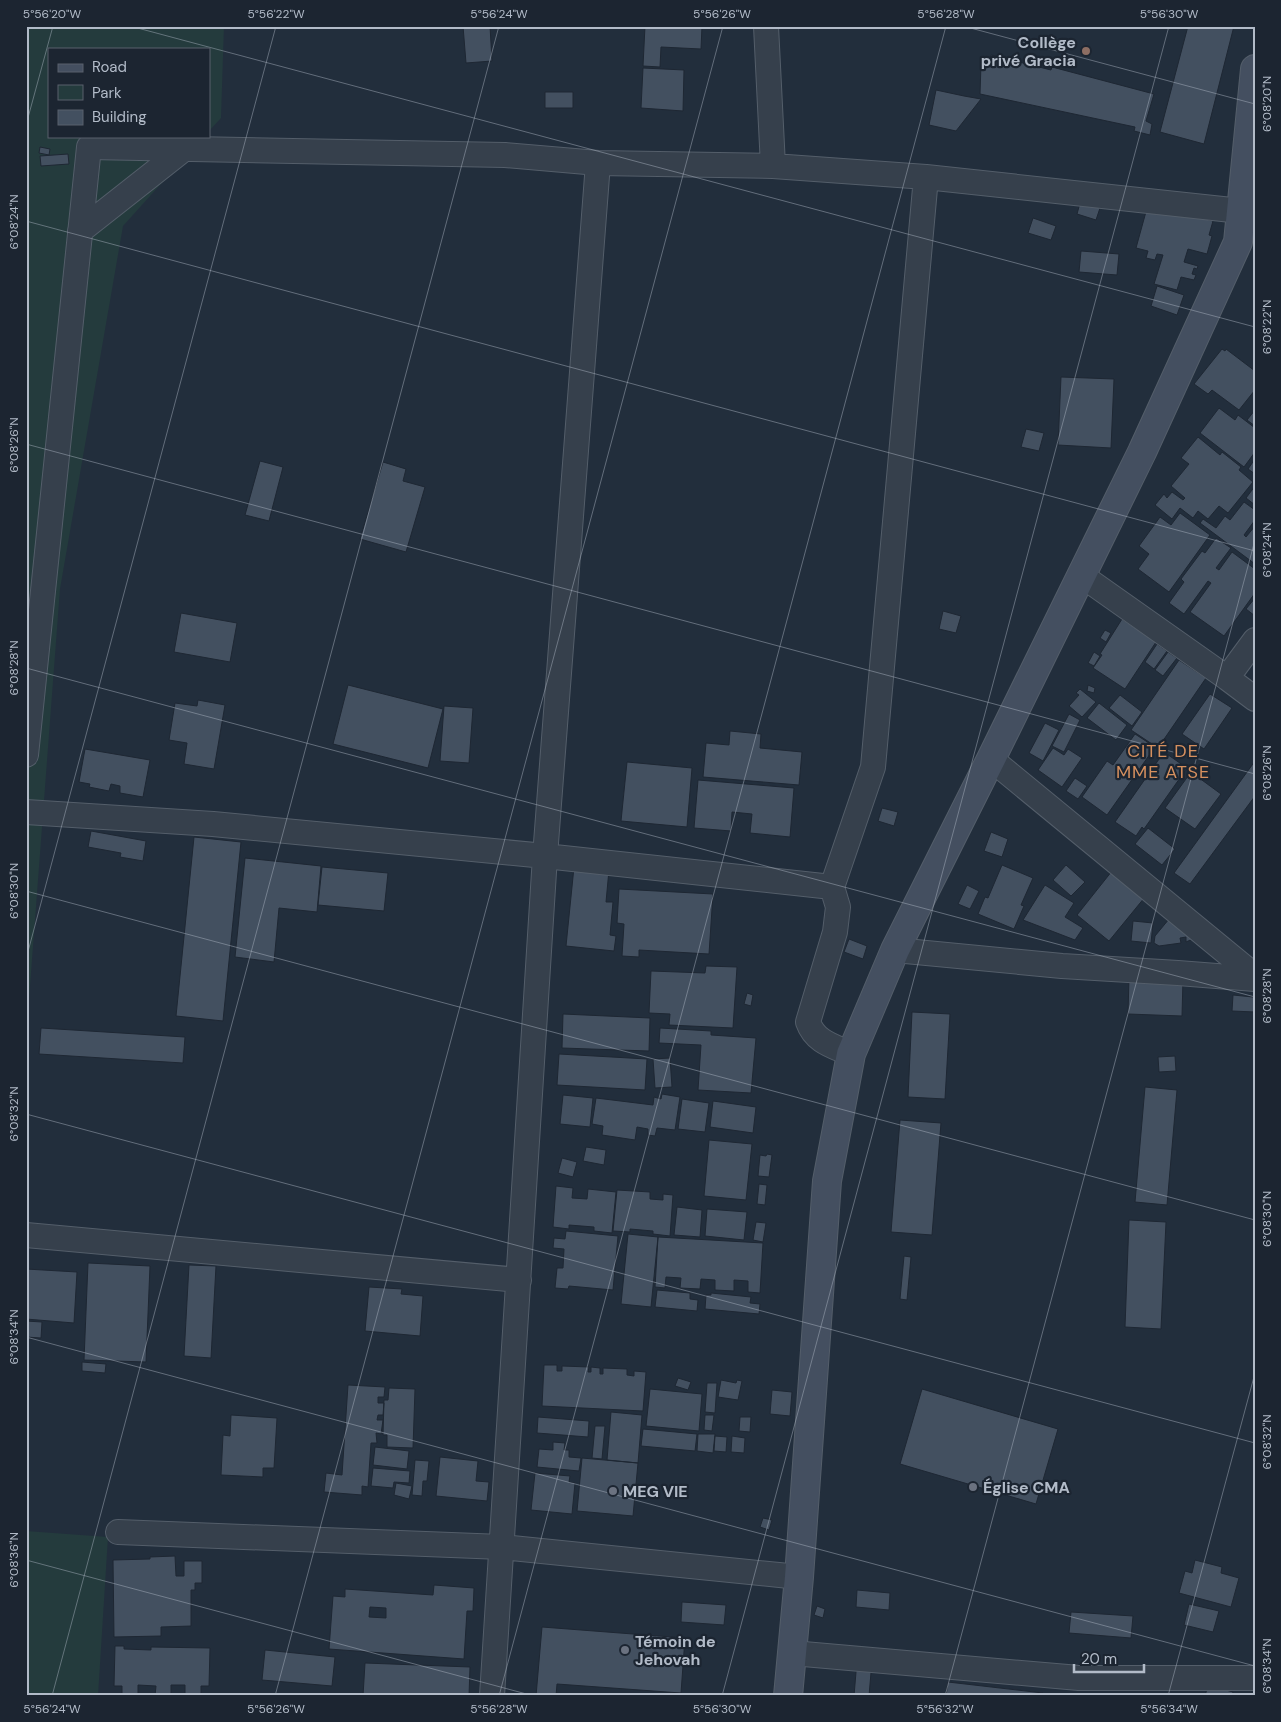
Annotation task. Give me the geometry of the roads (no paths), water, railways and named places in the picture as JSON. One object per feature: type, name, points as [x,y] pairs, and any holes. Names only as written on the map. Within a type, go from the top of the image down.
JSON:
[{"type":"street","points":[[766,26],[773,166]]},
{"type":"street","points":[[788,1696],[799,1577],[827,1181],[851,1054],[895,950],[992,759],[1246,243],[1241,211],[1255,70]]},
{"type":"street","points":[[26,755],[35,592],[89,147],[505,155],[598,163],[773,166],[926,177],[1241,211]]},
{"type":"street","points":[[80,231],[184,149]]},
{"type":"street","points":[[492,1696],[545,856],[598,163]]},
{"type":"street","points":[[851,1054],[820,1040],[812,1032],[808,1022],[835,932],[838,907],[832,887],[873,767],[926,177]]},
{"type":"street","points":[[1081,575],[1255,699]]},
{"type":"street","points":[[1227,678],[1255,640]]},
{"type":"street","points":[[992,759],[1255,977]]},
{"type":"street","points":[[26,812],[213,824],[545,856],[832,887]]},
{"type":"street","points":[[895,950],[1062,966],[1255,977]]},
{"type":"street","points":[[26,1235],[519,1280]]},
{"type":"street","points":[[118,1532],[502,1547],[799,1577]]},
{"type":"street","points":[[792,1654],[1079,1678],[1252,1684]]},
{"type":"place","name":"Collège privé Gracia","points":[[1086,51]]},
{"type":"place","name":"Église CMA","points":[[973,1487]]},
{"type":"place","name":"MEG VIE","points":[[613,1491]]},
{"type":"place","name":"Témoin de Jehovah","points":[[625,1650]]},
{"type":"district","name":"CITÉ DE MME ATSE","points":[[1163,761]]}]
